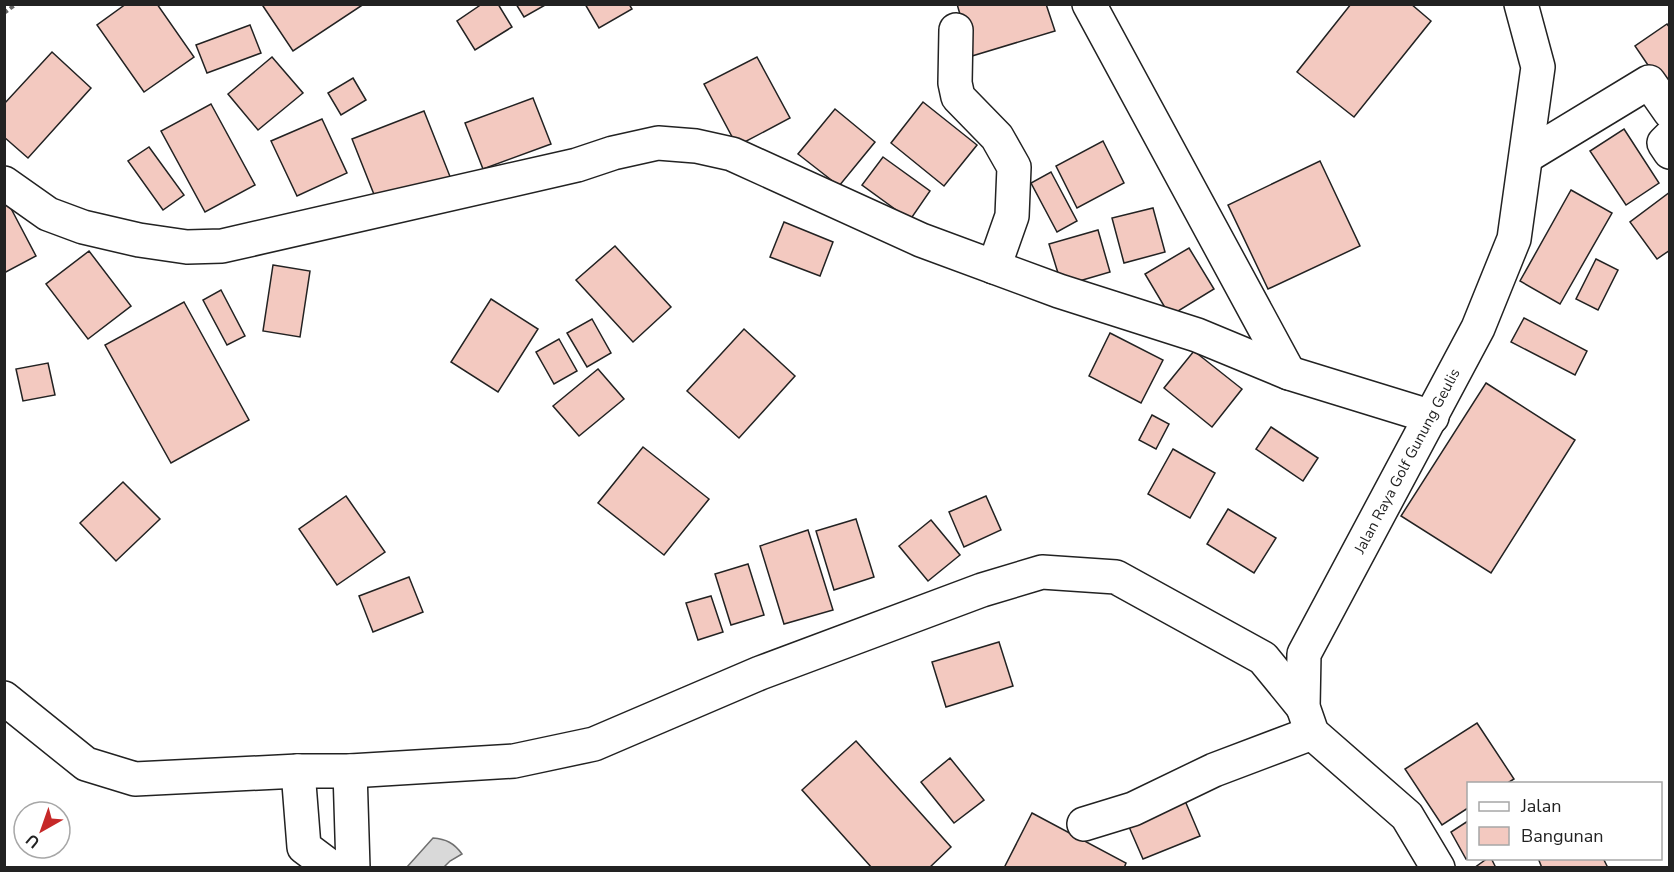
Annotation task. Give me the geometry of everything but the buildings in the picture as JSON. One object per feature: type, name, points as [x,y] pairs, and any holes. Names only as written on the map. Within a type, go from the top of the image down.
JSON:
[{"type":"street","points":[[1089,4],[1289,373]]},
{"type":"street","name":"Jalan Raya Golf Gunung Geulis","points":[[1308,720],[1304,654],[1478,328],[1514,239],[1538,67],[1521,4]]},
{"type":"street","points":[[956,30],[955,83],[958,97],[997,137],[1014,167],[1012,216],[994,267]]},
{"type":"street","points":[[1527,156],[1649,82],[1670,112]]},
{"type":"street","points":[[1670,137],[1664,143],[1670,152]]},
{"type":"street","points":[[4,183],[48,214],[83,227],[149,242],[187,247],[222,246],[577,165],[612,153],[658,143],[696,146],[732,154],[921,240],[1059,291],[1197,336],[1289,373],[1432,417]]},
{"type":"street","points":[[4,698],[86,764],[135,779],[298,771],[350,771],[514,761],[594,744],[760,673],[982,590],[1042,572],[1116,577],[1263,658],[1308,720],[1407,816],[1438,867]]},
{"type":"street","points":[[1084,824],[1132,809],[1214,770],[1308,720]]},
{"type":"street","points":[[298,771],[304,847],[332,867]]},
{"type":"street","points":[[350,771],[353,867]]},
{"type":"path","points":[[4,13],[16,4]]},
{"type":"shaded area","points":[[433,838],[449,842],[462,854],[444,867],[407,867]]}]
